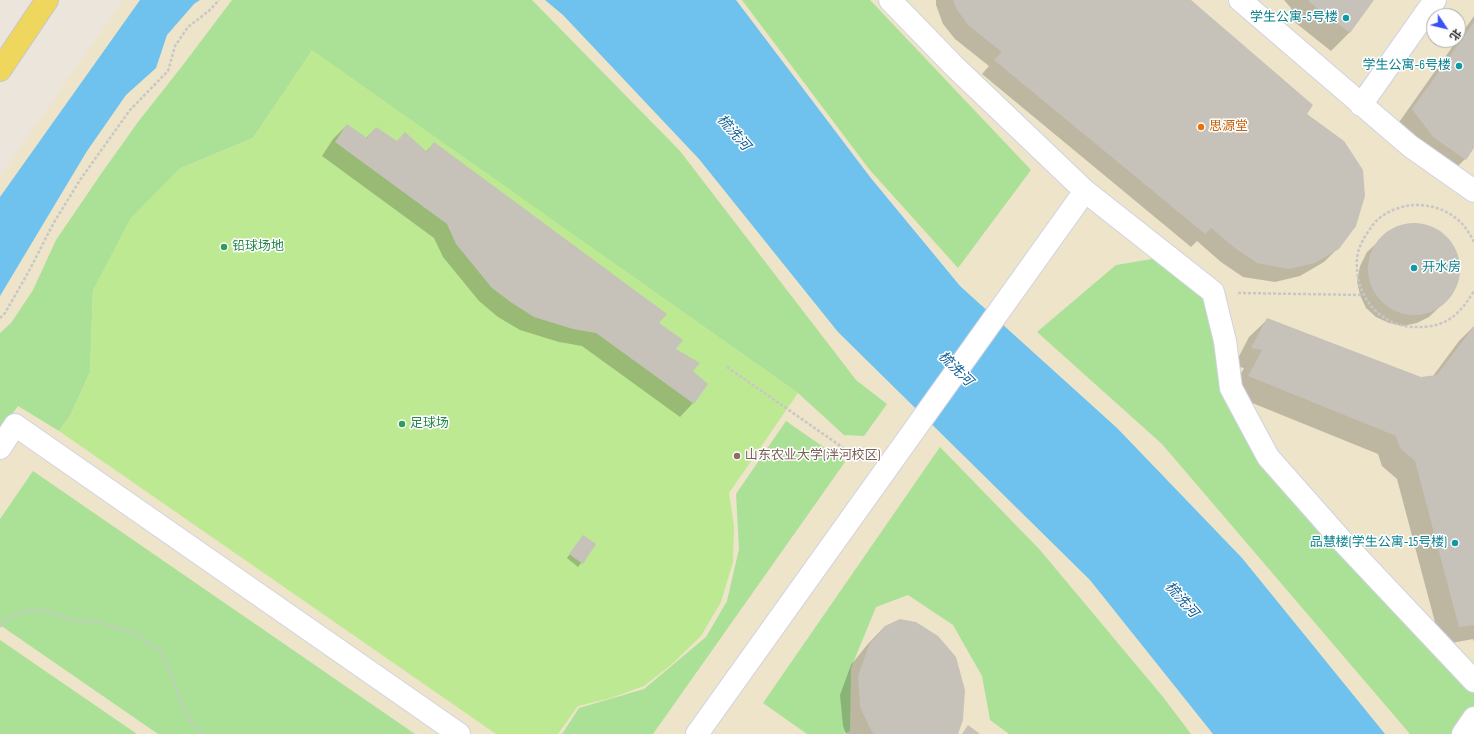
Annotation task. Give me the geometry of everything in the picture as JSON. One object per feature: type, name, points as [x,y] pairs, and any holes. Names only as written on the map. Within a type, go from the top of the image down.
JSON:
[{"type":"main road","points":[[0,70],[47,0]]},
{"type":"street","points":[[890,0],[954,66],[1086,191],[1213,292],[1225,341],[1231,388],[1268,457],[1344,543],[1474,681]]},
{"type":"street","points":[[1240,0],[1410,146],[1474,191]]},
{"type":"street","points":[[1361,105],[1435,0]]},
{"type":"street","points":[[697,734],[1086,191]]},
{"type":"street","points":[[0,448],[15,425],[459,734]]},
{"type":"street","points":[[1463,734],[1474,718]]},
{"type":"path","points":[[0,318],[5,313],[53,224],[80,180],[130,110],[168,71],[175,46],[188,27],[210,10],[219,0]]},
{"type":"path","points":[[1474,242],[1468,230],[1453,215],[1434,206],[1413,205],[1393,210],[1375,222],[1363,239],[1357,257],[1357,277],[1363,296],[1375,311],[1391,322],[1410,328],[1430,327],[1448,320],[1464,308],[1474,291]]},
{"type":"path","points":[[1213,292],[1363,296]]},
{"type":"path","points":[[727,367],[883,475]]},
{"type":"path","points":[[0,628],[5,620],[24,611],[47,611],[71,620],[99,622],[136,634],[162,653],[188,718],[203,734]]},
{"type":"shaded area","name":"山东农业大学(泮河校区)","points":[[123,0],[1474,0],[1474,734],[0,734],[0,177]]},
{"type":"green space","points":[[232,0],[532,0],[680,151],[856,380],[887,404],[864,436],[844,435],[798,393],[312,51],[253,138],[179,169],[93,290],[90,372],[71,414],[59,431],[18,406],[0,431],[0,333],[11,323],[33,290],[56,240],[101,174],[138,122]]},
{"type":"green space","points":[[742,0],[870,0],[1031,170],[958,268],[869,169]]},
{"type":"green space","points":[[312,50],[798,393],[729,493],[734,526],[733,562],[721,602],[701,636],[672,664],[644,686],[611,698],[578,706],[558,734],[496,734],[59,431],[71,414],[90,372],[93,290],[130,219],[179,169],[253,138]]},
{"type":"green space","points":[[1152,259],[1204,296],[1253,445],[1474,691],[1474,734],[1410,734],[1162,444],[1037,332],[1116,265]]},
{"type":"green space","points":[[786,421],[845,462],[653,734],[562,734],[579,708],[644,689],[706,637],[727,601],[739,549],[736,494]]},
{"type":"green space","points":[[940,447],[1040,550],[1163,697],[1191,734],[1009,734],[990,720],[982,676],[953,625],[908,595],[876,607],[851,668],[850,731],[843,734],[807,734],[763,703]]},
{"type":"green space","points":[[33,471],[415,734],[158,734],[0,625],[0,519]]},
{"type":"green space","points":[[0,640],[137,734],[0,734]]},
{"type":"water","points":[[140,0],[200,0],[194,4],[167,35],[156,68],[126,95],[87,151],[0,296],[0,197]]},
{"type":"water","name":"梳洗河","points":[[545,0],[736,0],[870,177],[960,286],[1117,428],[1242,558],[1385,734],[1213,734],[1090,580],[838,332],[699,159],[563,15]]},
{"type":"building","name":"思源堂","points":[[953,0],[1191,0],[1313,105],[1307,114],[1344,141],[1363,170],[1365,196],[1356,226],[1339,249],[1315,263],[1289,269],[1257,263],[1235,248],[1211,228],[1205,234],[994,60],[1002,52],[969,26],[957,10]]},
{"type":"building","name":"学生公寓-5号楼","points":[[1309,0],[1374,0],[1350,33],[1309,2]]},
{"type":"building","name":"学生公寓-6号楼","points":[[1474,22],[1474,148],[1466,160],[1433,137],[1412,109],[1455,48],[1466,48],[1466,33]]},
{"type":"building","points":[[347,124],[367,138],[376,127],[397,141],[405,132],[427,152],[434,142],[667,314],[659,323],[683,340],[676,349],[700,363],[693,371],[708,384],[694,404],[596,333],[573,329],[534,317],[492,288],[456,244],[447,224],[335,142]]},
{"type":"building","name":"开水房","points":[[1414,223],[1423,224],[1440,231],[1452,243],[1459,260],[1459,278],[1452,295],[1440,307],[1423,314],[1414,315],[1405,314],[1388,307],[1376,295],[1369,278],[1368,269],[1369,260],[1376,243],[1388,231],[1405,224]]},
{"type":"building","name":"品慧楼(学生公寓-15号楼)","points":[[1267,318],[1421,377],[1437,375],[1474,326],[1474,625],[1459,627],[1415,461],[1400,448],[1396,436],[1248,376],[1262,350],[1251,348]]},
{"type":"building","points":[[583,535],[596,544],[583,564],[569,554]]},
{"type":"building","points":[[900,619],[916,622],[938,636],[956,657],[965,690],[963,720],[958,734],[874,734],[872,732],[860,707],[858,676],[869,645],[885,626]]},
{"type":"building","points":[[968,725],[980,734],[962,734]]},
{"type":"place","name":"学生公寓-5号楼","points":[[1346,18]]},
{"type":"place","name":"学生公寓-6号楼","points":[[1459,66]]},
{"type":"place","name":"思源堂","points":[[1201,127]]},
{"type":"place","name":"铅球场地","points":[[224,247]]},
{"type":"place","name":"开水房","points":[[1414,268]]},
{"type":"place","name":"足球场","points":[[402,424]]},
{"type":"place","name":"山东农业大学(泮河校区)","points":[[737,456]]},
{"type":"place","name":"品慧楼(学生公寓-15号楼)","points":[[1455,543]]}]
